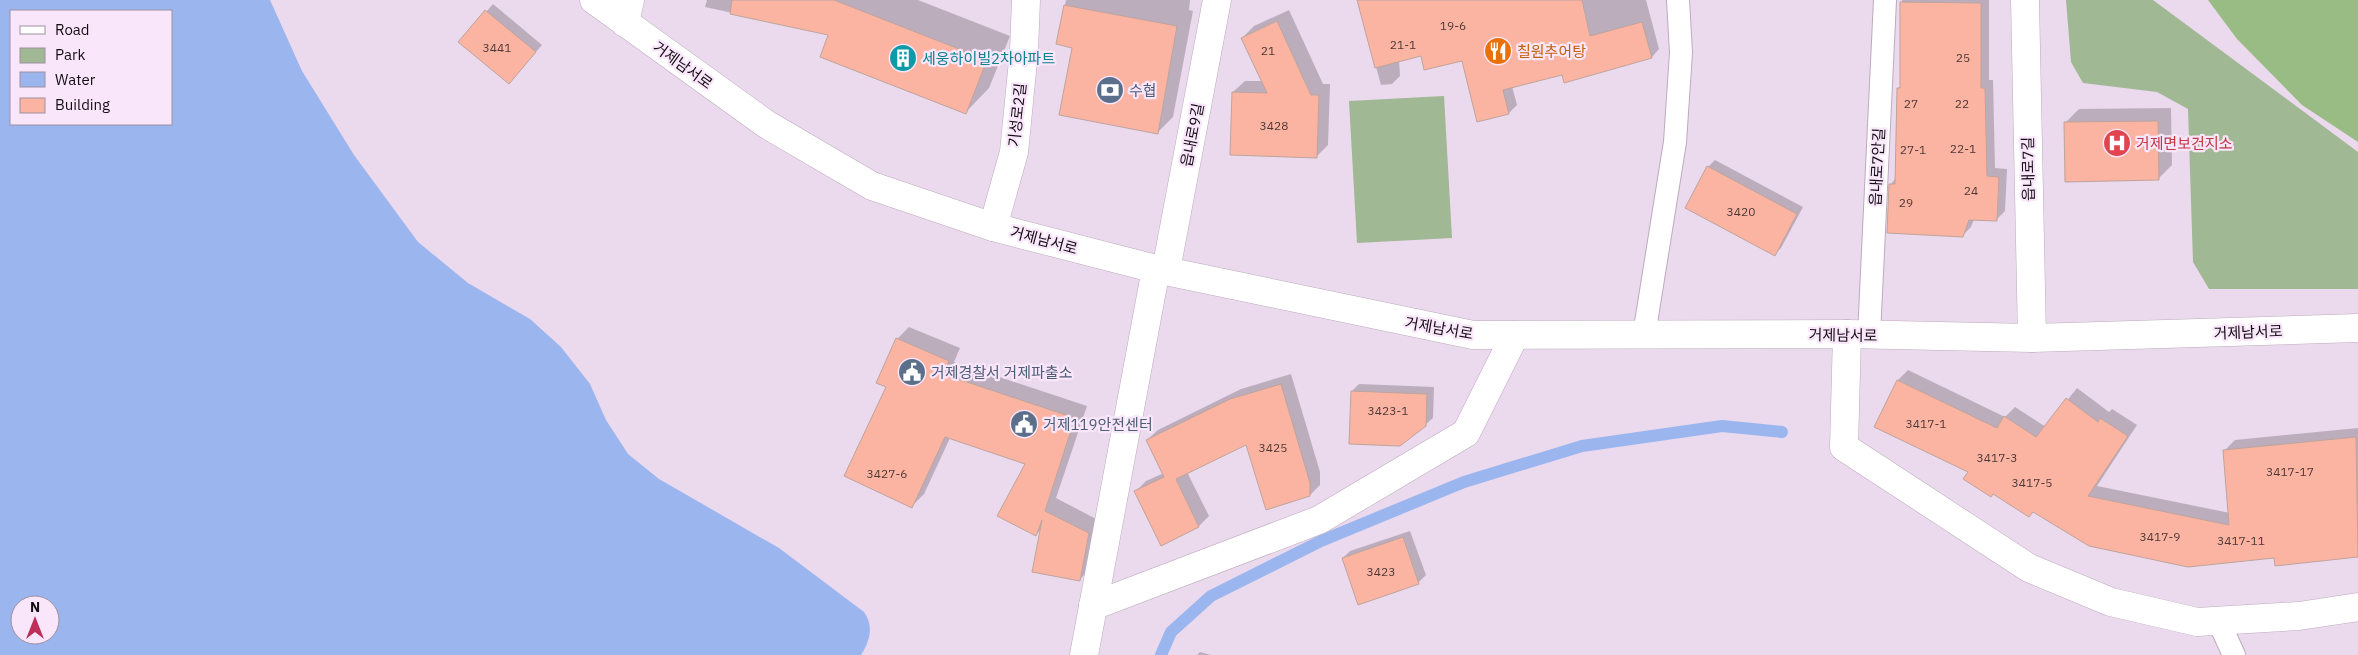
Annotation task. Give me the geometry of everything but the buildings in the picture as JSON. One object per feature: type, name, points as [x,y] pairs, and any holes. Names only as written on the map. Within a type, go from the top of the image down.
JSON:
[{"type":"street","name":"거제남서로","points":[[594,0],[628,12],[766,124],[872,186],[993,227],[1161,270],[1280,297],[1473,335],[1858,334],[2032,338],[2358,328]]},
{"type":"street","name":"기성로2길","points":[[993,227],[1014,152],[1024,51],[1026,0]]},
{"type":"street","name":"읍내로9길","points":[[1084,655],[1217,0]]},
{"type":"street","name":"읍내로7길","points":[[2025,0],[2032,338]]},
{"type":"street","points":[[1858,334],[1844,447],[1935,509],[2029,568],[2111,602],[2197,622],[2300,616],[2358,608]]},
{"type":"street","points":[[1093,606],[1318,520],[1466,433],[1515,335]]},
{"type":"lane","points":[[1644,335],[1675,142],[1681,53],[1678,0]]},
{"type":"lane","name":"읍내로7안길","points":[[1858,334],[1885,0]]},
{"type":"lane","points":[[2218,620],[2234,655]]},
{"type":"green space","points":[[2066,0],[2153,0],[2358,152],[2358,289],[2209,289],[2193,262],[2188,109],[2157,92],[2083,83],[2071,62]]},
{"type":"green space","points":[[2208,0],[2358,0],[2358,142],[2302,105],[2237,39]]},
{"type":"green space","points":[[1444,96],[1452,238],[1357,243],[1349,101]]},
{"type":"water","points":[[0,0],[270,0],[302,71],[354,155],[418,242],[468,283],[530,319],[561,347],[590,384],[606,420],[628,454],[659,479],[779,548],[864,612],[870,628],[867,644],[861,655],[0,655]]},
{"type":"waterway","points":[[1161,655],[1171,632],[1211,596],[1321,541],[1464,482],[1582,446],[1722,426],[1782,432]]},
{"type":"place","name":"칠원추어탕","points":[[1498,51]]},
{"type":"place","name":"세웅하이빌2차아파트","points":[[903,58]]},
{"type":"place","name":"수협","points":[[1110,90]]},
{"type":"place","name":"거제면보건지소","points":[[2117,143]]},
{"type":"place","name":"거제경찰서 거제파출소","points":[[912,372]]},
{"type":"place","name":"거제119안전센터","points":[[1024,424]]}]
